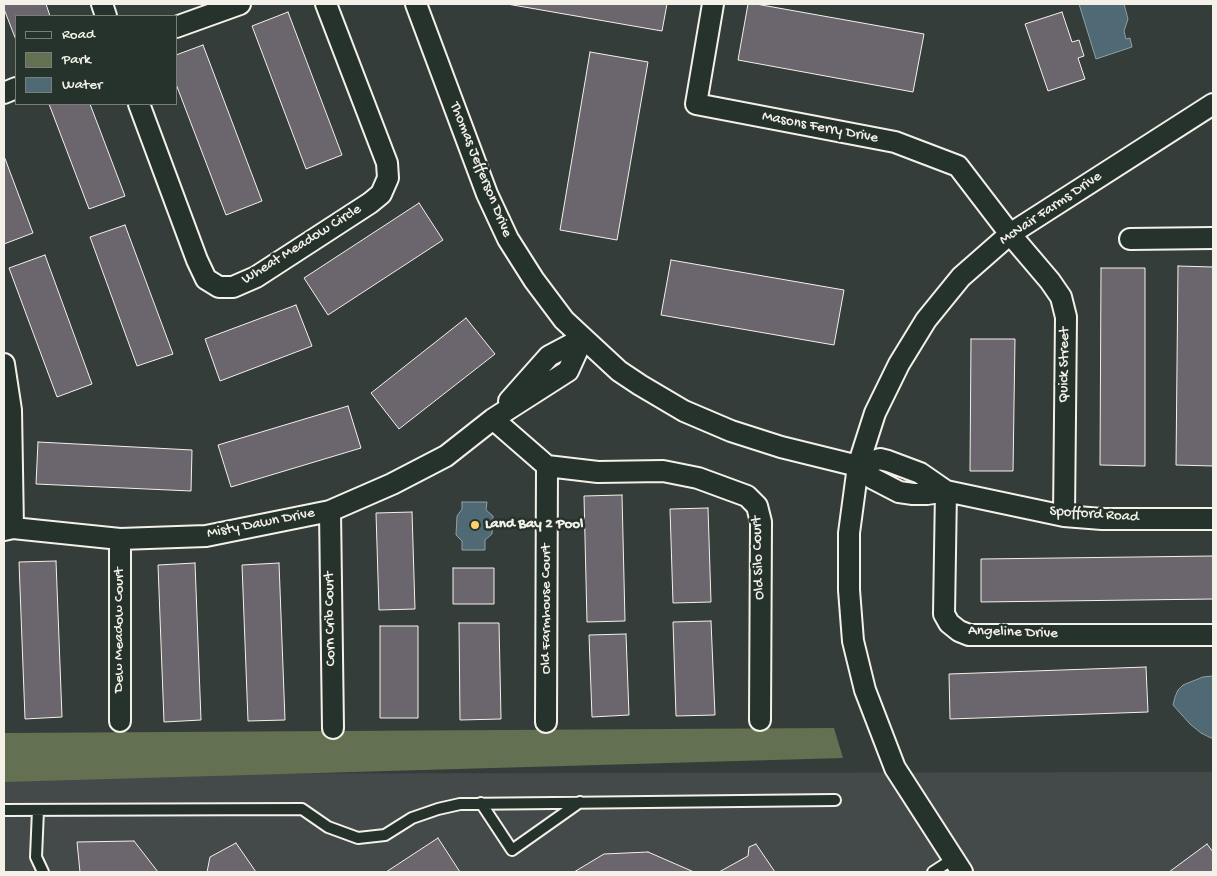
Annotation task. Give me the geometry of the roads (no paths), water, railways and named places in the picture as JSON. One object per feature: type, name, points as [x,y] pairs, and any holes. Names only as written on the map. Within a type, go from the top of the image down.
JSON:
[{"type":"street","points":[[178,26],[240,4]]},
{"type":"street","name":"Wheat Meadow Circle","points":[[139,105],[197,260],[206,279],[219,287],[233,287],[256,277],[370,203],[381,194],[388,178],[387,163],[326,4]]},
{"type":"street","name":"Thomas Jefferson Drive","points":[[416,4],[497,217],[534,280],[564,320],[619,371],[684,411],[756,440],[858,466]]},
{"type":"street","name":"Masons Ferry Drive","points":[[713,4],[696,104],[895,142],[958,166],[1010,234]]},
{"type":"street","name":"McNair Farms Drive","points":[[958,866],[895,768],[865,690],[853,641],[849,590],[849,533],[858,466],[875,413],[899,364],[926,320],[961,277],[1010,234],[1213,104]]},
{"type":"street","name":"Quick Street","points":[[1010,234],[1050,281],[1061,297],[1066,317],[1064,516]]},
{"type":"street","points":[[1130,239],[1213,238]]},
{"type":"street","name":"Misty Dawn Drive","points":[[8,529],[120,539],[206,536],[330,510],[392,484],[446,456],[493,419],[568,371],[583,338]]},
{"type":"street","points":[[4,364],[11,410],[8,529]]},
{"type":"street","points":[[493,419],[547,466]]},
{"type":"street","name":"Spofford Road","points":[[858,466],[880,459],[888,460],[920,473],[946,491],[1064,516],[1102,519],[1213,519]]},
{"type":"street","name":"Old Silo Court","points":[[547,466],[598,472],[663,471],[698,478],[747,496],[757,506],[761,522],[760,720]]},
{"type":"street","name":"Old Farmhouse Court","points":[[546,722],[547,466]]},
{"type":"street","name":"Angeline Drive","points":[[946,491],[944,614],[949,623],[959,631],[969,635],[1213,636]]},
{"type":"street","name":"Corn Crib Court","points":[[330,510],[333,728]]},
{"type":"street","name":"Dew Meadow Court","points":[[120,539],[120,721]]},
{"type":"lane","points":[[4,810],[302,809],[328,827],[358,838],[385,835],[412,818],[460,804],[835,800]]},
{"type":"lane","points":[[481,803],[512,850],[580,802]]},
{"type":"lane","points":[[38,810],[36,857],[43,872]]},
{"type":"lane","points":[[933,872],[958,866]]},
{"type":"water","points":[[1079,4],[1124,4],[1128,19],[1124,31],[1126,39],[1130,38],[1132,47],[1096,59]]},
{"type":"water","name":"Land Bay 2 Pool","points":[[462,502],[487,502],[486,510],[493,516],[492,534],[485,540],[485,550],[462,550],[462,541],[456,535],[457,516],[462,509]]},
{"type":"water","points":[[1213,676],[1213,738],[1211,738],[1190,724],[1173,705],[1178,690],[1183,685],[1203,677]]},
{"type":"place","name":"Land Bay 2 Pool","points":[[475,525]]}]
